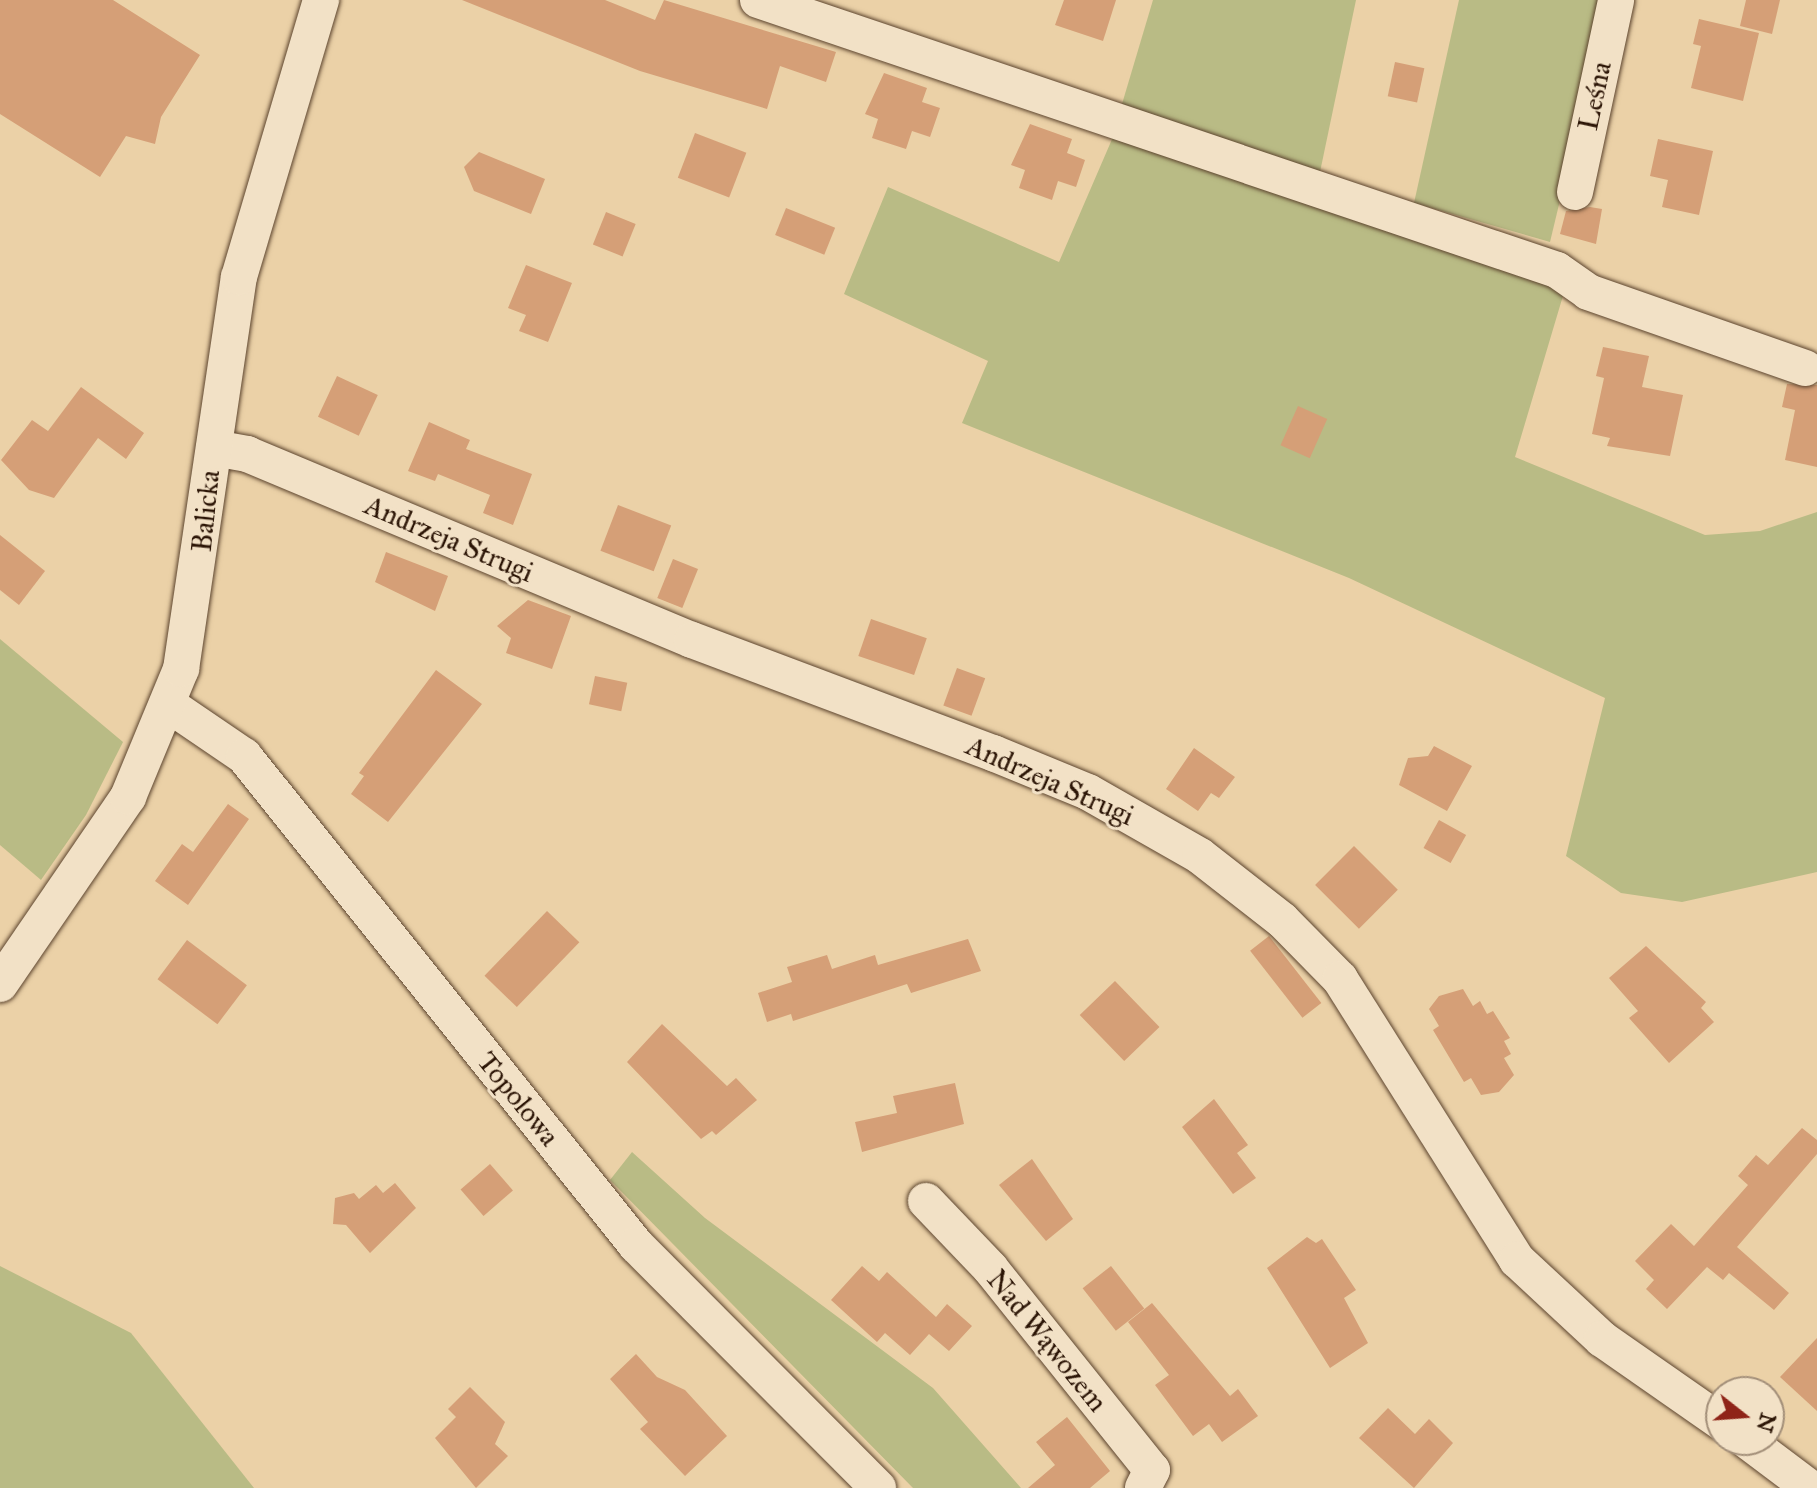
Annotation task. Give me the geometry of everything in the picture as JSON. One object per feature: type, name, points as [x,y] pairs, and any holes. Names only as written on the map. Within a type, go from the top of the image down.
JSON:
[{"type":"street","name":"Balicka","points":[[0,984],[128,797],[169,705],[189,637],[239,277],[321,0]]},
{"type":"street","points":[[758,0],[1557,270],[1588,292],[1805,368]]},
{"type":"street","name":"Leśna","points":[[1575,192],[1616,0]]},
{"type":"street","name":"Andrzeja Strugi","points":[[214,448],[247,454],[678,635],[1007,758],[1088,792],[1200,856],[1282,920],[1340,979],[1517,1260],[1602,1339],[1705,1411]]},
{"type":"street","name":"Topolowa","points":[[169,705],[244,756],[636,1245],[878,1488]]},
{"type":"street","name":"Nad Wąwozem","points":[[926,1201],[990,1268],[1152,1470],[1143,1488]]},
{"type":"street","points":[[1767,1456],[1810,1488]]},
{"type":"green space","points":[[1153,0],[1356,0],[1320,172],[1119,114]]},
{"type":"green space","points":[[1459,0],[1608,0],[1550,242],[1414,203]]},
{"type":"green space","points":[[1116,130],[1565,289],[1515,457],[1705,535],[1760,531],[1817,512],[1817,872],[1682,902],[1621,893],[1566,856],[1605,698],[1349,578],[962,423],[988,361],[844,294],[888,187],[1059,262]]},
{"type":"green space","points":[[0,639],[123,742],[86,815],[41,880],[0,845]]},
{"type":"green space","points":[[632,1152],[705,1218],[933,1388],[1021,1488],[913,1488],[610,1180]]},
{"type":"green space","points":[[0,1266],[131,1333],[254,1488],[0,1488]]},
{"type":"building","points":[[0,0],[113,0],[200,55],[161,117],[155,144],[126,136],[100,177],[0,114]]},
{"type":"building","points":[[462,0],[605,0],[655,20],[664,0],[836,52],[826,82],[780,66],[767,109],[640,71]]},
{"type":"building","points":[[1064,0],[1116,0],[1103,41],[1055,25]]},
{"type":"building","points":[[1746,0],[1780,0],[1772,34],[1740,26]]},
{"type":"building","points":[[1699,19],[1759,33],[1743,101],[1691,88],[1701,46],[1693,44]]},
{"type":"building","points":[[1395,62],[1424,68],[1417,102],[1388,96]]},
{"type":"building","points":[[884,73],[927,88],[922,102],[940,108],[930,137],[912,131],[906,149],[872,138],[878,119],[865,114]]},
{"type":"building","points":[[1030,124],[1072,139],[1067,153],[1085,160],[1076,187],[1058,181],[1052,200],[1019,188],[1025,170],[1011,165]]},
{"type":"building","points":[[695,133],[746,153],[729,198],[678,178]]},
{"type":"building","points":[[1658,139],[1713,151],[1699,215],[1662,207],[1668,180],[1650,176]]},
{"type":"building","points":[[479,152],[545,179],[531,214],[474,191],[464,167]]},
{"type":"building","points":[[1590,207],[1602,209],[1596,244],[1560,234],[1566,211]]},
{"type":"building","points":[[786,208],[835,228],[824,255],[775,235]]},
{"type":"building","points":[[606,212],[636,224],[623,256],[593,244]]},
{"type":"building","points":[[526,265],[572,283],[548,342],[519,331],[526,315],[508,308]]},
{"type":"building","points":[[1603,347],[1649,356],[1642,387],[1683,395],[1670,456],[1607,446],[1610,438],[1592,434],[1604,378],[1596,376]]},
{"type":"building","points":[[337,376],[378,395],[359,436],[318,417]]},
{"type":"building","points":[[1787,384],[1817,385],[1817,467],[1785,460],[1795,410],[1782,407]]},
{"type":"building","points":[[81,387],[144,433],[126,459],[98,438],[54,498],[29,490],[1,460],[32,420],[48,431]]},
{"type":"building","points":[[1298,406],[1327,419],[1310,458],[1281,445]]},
{"type":"building","points":[[429,422],[470,440],[466,449],[532,474],[513,525],[483,513],[490,495],[438,474],[435,481],[408,471]]},
{"type":"building","points":[[618,505],[671,525],[654,571],[600,551]]},
{"type":"building","points":[[0,535],[45,571],[19,605],[0,590]]},
{"type":"building","points":[[386,552],[448,576],[435,611],[375,582]]},
{"type":"building","points":[[673,559],[698,569],[682,608],[657,598]]},
{"type":"building","points":[[528,600],[571,616],[552,669],[506,653],[511,638],[497,626]]},
{"type":"building","points":[[871,619],[927,638],[914,675],[858,656]]},
{"type":"building","points":[[957,668],[985,678],[972,716],[943,706]]},
{"type":"building","points":[[436,670],[482,704],[388,822],[351,794],[364,776],[359,773]]},
{"type":"building","points":[[595,676],[627,683],[621,711],[589,704]]},
{"type":"building","points":[[1434,746],[1472,766],[1447,811],[1399,785],[1408,758],[1428,756]]},
{"type":"building","points":[[1194,748],[1235,777],[1219,798],[1211,793],[1198,811],[1166,789]]},
{"type":"building","points":[[228,804],[249,819],[188,905],[155,881],[182,844],[193,852]]},
{"type":"building","points":[[1439,820],[1466,835],[1451,863],[1423,848]]},
{"type":"building","points":[[1354,846],[1398,890],[1359,929],[1315,885]]},
{"type":"building","points":[[547,911],[579,942],[517,1007],[484,976]]},
{"type":"building","points":[[1269,936],[1321,1003],[1302,1018],[1250,951]]},
{"type":"building","points":[[968,939],[981,971],[911,993],[907,984],[793,1021],[791,1014],[767,1022],[758,993],[792,982],[787,967],[827,955],[832,969],[875,955],[878,965]]},
{"type":"building","points":[[187,940],[247,985],[217,1024],[158,979]]},
{"type":"building","points":[[1646,946],[1706,1002],[1701,1008],[1714,1022],[1669,1063],[1629,1018],[1638,1011],[1609,978]]},
{"type":"building","points":[[1115,981],[1159,1027],[1124,1061],[1080,1015]]},
{"type":"building","points":[[1463,989],[1473,1006],[1480,1001],[1487,1014],[1493,1011],[1510,1038],[1504,1041],[1511,1054],[1504,1058],[1514,1075],[1499,1092],[1481,1095],[1471,1078],[1464,1082],[1433,1030],[1439,1026],[1429,1009],[1439,996]]},
{"type":"building","points":[[662,1024],[727,1086],[736,1078],[757,1100],[716,1135],[712,1131],[701,1139],[627,1062]]},
{"type":"building","points":[[955,1083],[964,1124],[862,1152],[855,1122],[897,1113],[893,1096]]},
{"type":"building","points":[[1214,1099],[1248,1145],[1237,1153],[1256,1178],[1233,1194],[1182,1127]]},
{"type":"building","points":[[1802,1128],[1817,1140],[1817,1154],[1737,1247],[1789,1293],[1774,1310],[1729,1273],[1723,1280],[1707,1267],[1667,1309],[1646,1289],[1654,1280],[1635,1261],[1671,1224],[1694,1246],[1748,1185],[1738,1176],[1756,1155],[1768,1165]]},
{"type":"building","points":[[1032,1159],[1073,1219],[1046,1241],[999,1185]]},
{"type":"building","points":[[490,1164],[513,1190],[484,1216],[461,1190]]},
{"type":"building","points":[[395,1183],[416,1208],[370,1253],[346,1225],[333,1224],[335,1198],[354,1193],[359,1199],[376,1185],[383,1193]]},
{"type":"building","points":[[1307,1237],[1316,1243],[1322,1239],[1356,1290],[1344,1298],[1368,1343],[1330,1368],[1267,1268]]},
{"type":"building","points":[[862,1266],[879,1281],[887,1272],[936,1317],[947,1304],[972,1326],[949,1351],[929,1334],[910,1355],[885,1333],[877,1342],[831,1300]]},
{"type":"building","points":[[1111,1266],[1144,1309],[1116,1331],[1083,1288]]},
{"type":"building","points":[[1152,1303],[1230,1396],[1238,1389],[1258,1416],[1222,1442],[1209,1424],[1193,1436],[1155,1385],[1169,1375],[1128,1322]]},
{"type":"building","points":[[1817,1338],[1817,1411],[1785,1382],[1785,1376],[1781,1376]]},
{"type":"building","points":[[636,1354],[657,1377],[685,1390],[727,1436],[685,1476],[640,1429],[648,1422],[610,1379]]},
{"type":"building","points":[[470,1387],[505,1422],[495,1444],[508,1456],[476,1488],[435,1438],[456,1417],[448,1409]]},
{"type":"building","points":[[1388,1408],[1415,1434],[1429,1419],[1453,1443],[1414,1488],[1359,1438]]},
{"type":"building","points":[[1067,1417],[1110,1471],[1090,1488],[1028,1488],[1055,1465],[1036,1442]]}]
